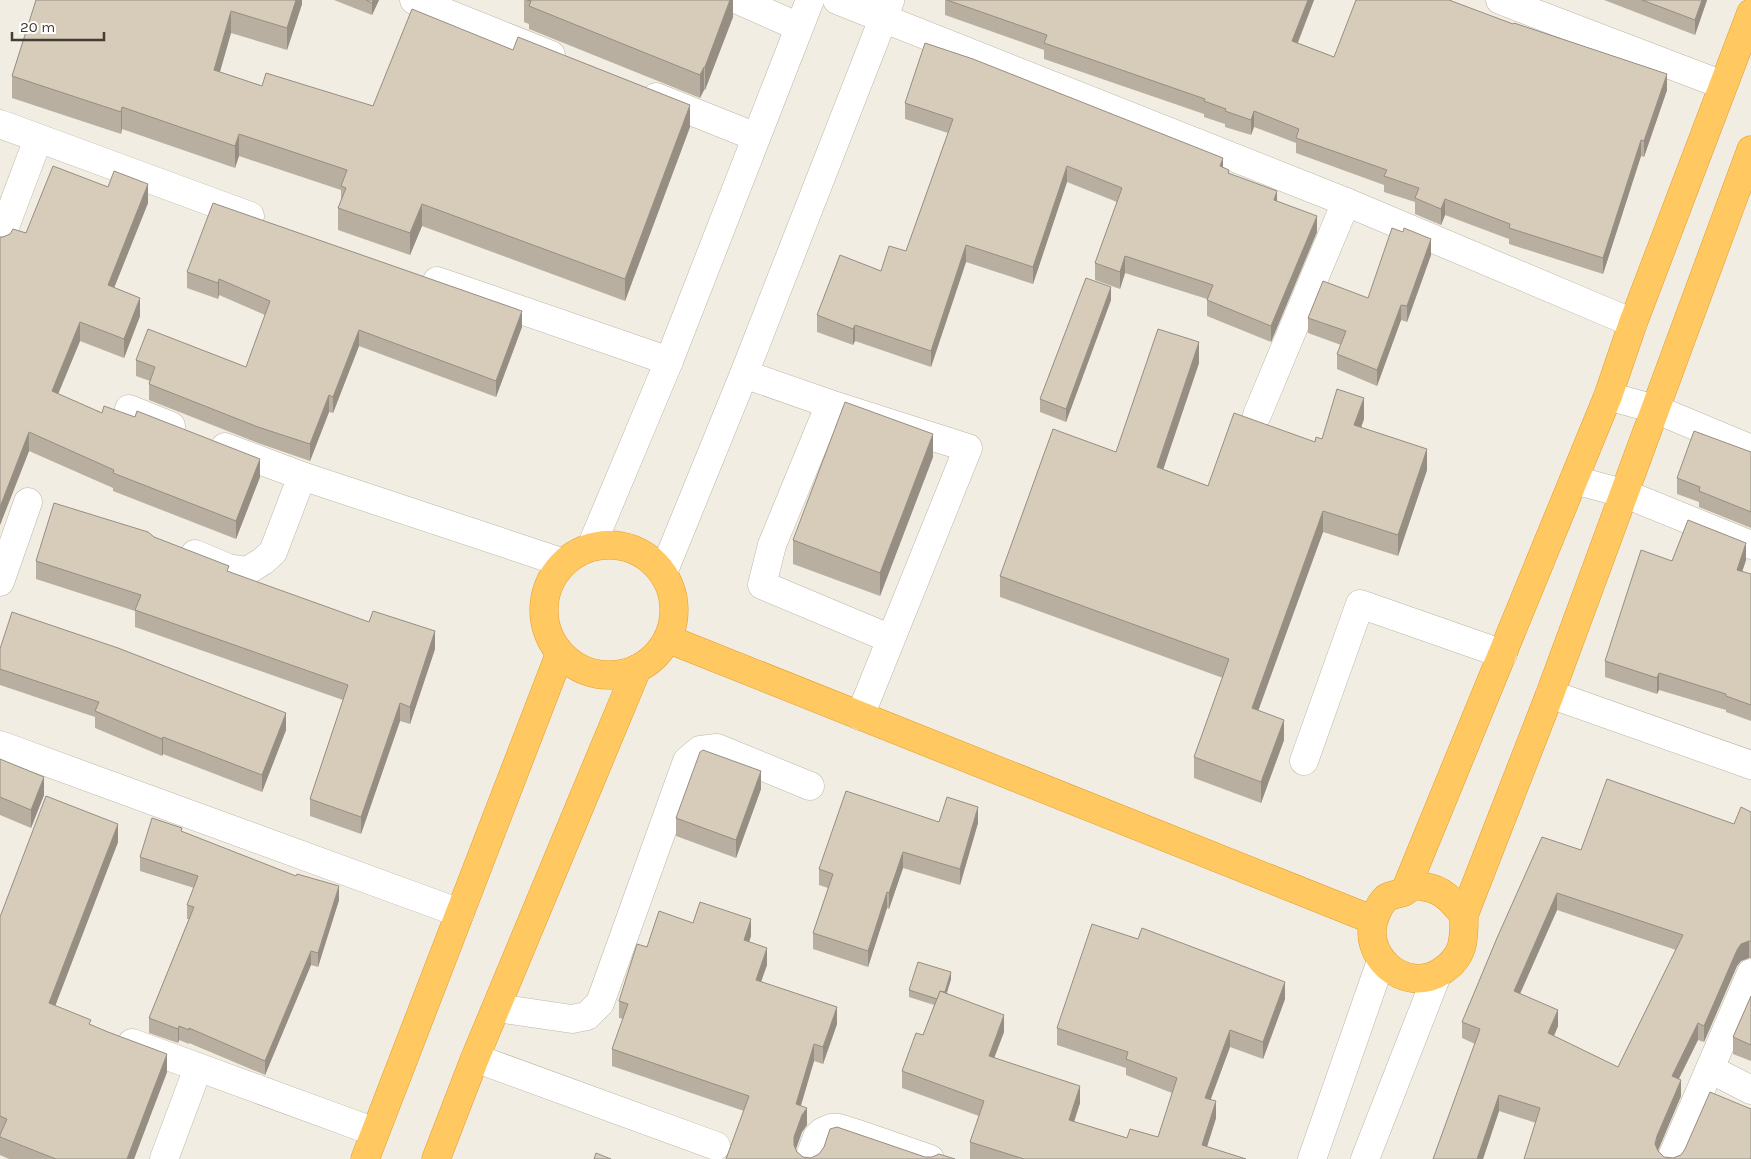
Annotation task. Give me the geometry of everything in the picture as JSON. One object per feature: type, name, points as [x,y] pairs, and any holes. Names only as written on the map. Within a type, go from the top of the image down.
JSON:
[{"type":"highway","points":[[1405,891],[1608,396],[1633,323],[1751,13]]},
{"type":"highway","points":[[1464,915],[1447,895],[1432,887],[1414,886],[1387,897],[1379,908],[1373,920],[1371,934],[1374,948],[1381,961],[1390,970],[1401,976],[1413,979],[1437,975],[1450,966],[1460,953],[1464,939],[1464,915],[1550,694],[1751,150]]},
{"type":"highway","points":[[606,544],[623,545],[653,560],[663,573],[673,594],[674,617],[668,639],[650,662],[619,675],[600,675],[581,670],[560,656],[546,628],[544,610],[546,593],[553,576],[564,563],[591,546],[606,544]]},
{"type":"highway","points":[[668,639],[1373,920]]},
{"type":"highway","points":[[364,1159],[560,656]]},
{"type":"highway","points":[[436,1159],[475,1058],[637,669]]},
{"type":"street","points":[[414,0],[572,63]]},
{"type":"street","points":[[738,0],[799,27]]},
{"type":"street","points":[[591,546],[669,361],[810,0]]},
{"type":"street","points":[[838,0],[887,9],[1633,323]]},
{"type":"street","points":[[1500,0],[1722,85]]},
{"type":"street","points":[[663,573],[744,374],[887,9]]},
{"type":"street","points":[[636,89],[756,137]]},
{"type":"street","points":[[0,124],[271,224]]},
{"type":"street","points":[[0,240],[38,139]]},
{"type":"street","points":[[1257,415],[1346,202]]},
{"type":"street","points":[[416,274],[669,361]]},
{"type":"street","points":[[744,374],[830,404],[968,448],[860,716]]},
{"type":"street","points":[[1608,396],[1655,409],[1751,449]]},
{"type":"street","points":[[830,404],[772,545],[762,585],[891,639]]},
{"type":"street","points":[[129,410],[302,476],[564,563]]},
{"type":"street","points":[[168,544],[228,568],[247,571],[273,552],[302,476]]},
{"type":"street","points":[[1574,480],[1623,494],[1751,544]]},
{"type":"street","points":[[0,582],[28,502]]},
{"type":"street","points":[[1304,761],[1360,604],[1503,654]]},
{"type":"street","points":[[1550,694],[1751,765]]},
{"type":"street","points":[[0,745],[460,913]]},
{"type":"street","points":[[497,1008],[572,1019],[587,1016],[600,1003],[687,761],[700,750],[717,748],[810,786]]},
{"type":"street","points":[[1312,1159],[1381,961]]},
{"type":"street","points":[[1671,1159],[1751,973]]},
{"type":"street","points":[[1365,1159],[1437,975]]},
{"type":"street","points":[[113,1036],[375,1132]]},
{"type":"street","points":[[475,1058],[716,1146]]},
{"type":"street","points":[[164,1159],[198,1068]]},
{"type":"street","points":[[1710,1069],[1751,1090]]},
{"type":"street","points":[[809,1159],[816,1137],[831,1128],[839,1128],[930,1159]]},
{"type":"building","points":[[36,0],[296,0],[287,28],[231,11],[214,70],[262,86],[266,73],[373,106],[412,9],[513,50],[518,37],[690,105],[625,279],[422,204],[410,233],[338,208],[346,188],[341,186],[347,170],[239,134],[235,146],[122,107],[121,112],[12,76]]},
{"type":"building","points":[[527,0],[730,0],[705,67],[700,75],[529,6],[531,1]]},
{"type":"building","points":[[947,0],[1308,0],[1292,41],[1334,57],[1356,0],[1449,0],[1513,24],[1667,74],[1644,141],[1641,140],[1603,258],[1509,228],[1510,224],[1445,199],[1441,209],[1415,198],[1419,188],[1384,176],[1387,170],[1296,138],[1299,129],[1254,111],[1251,120],[1225,111],[1226,109],[1204,101],[1205,99],[1044,43],[1047,35]]},
{"type":"building","points":[[1642,0],[1702,0],[1695,20]]},
{"type":"building","points":[[925,43],[973,59],[1223,158],[1220,166],[1229,170],[1228,173],[1277,191],[1274,200],[1317,216],[1271,326],[1207,300],[1213,285],[1125,256],[1120,272],[1095,263],[1122,188],[1067,166],[1033,267],[966,245],[931,351],[855,325],[853,329],[817,315],[840,255],[881,271],[889,246],[906,251],[953,119],[905,103]]},
{"type":"building","points":[[53,166],[108,187],[114,171],[148,184],[108,285],[140,298],[124,339],[80,322],[52,391],[102,413],[104,406],[135,417],[137,411],[260,459],[236,521],[113,473],[114,470],[29,432],[0,507],[0,237],[10,234],[13,229],[26,233]]},
{"type":"building","points":[[213,203],[522,311],[496,381],[359,330],[333,397],[329,395],[310,444],[258,427],[149,384],[155,367],[136,360],[148,329],[246,367],[270,301],[219,279],[218,283],[187,272]]},
{"type":"building","points":[[1392,228],[1403,232],[1404,228],[1431,239],[1407,306],[1401,305],[1377,370],[1337,354],[1346,331],[1308,318],[1323,281],[1368,298]]},
{"type":"building","points":[[1086,278],[1111,287],[1066,409],[1040,399]]},
{"type":"building","points":[[1158,329],[1199,342],[1157,467],[1208,486],[1234,413],[1315,442],[1316,437],[1322,439],[1337,389],[1364,398],[1354,425],[1427,449],[1398,535],[1323,511],[1252,708],[1284,720],[1261,782],[1194,757],[1229,659],[1000,576],[1053,429],[1116,452]]},
{"type":"building","points":[[845,402],[933,434],[880,573],[793,540]]},
{"type":"building","points":[[1694,431],[1751,452],[1751,512],[1699,491],[1700,487],[1677,478]]},
{"type":"building","points":[[54,503],[148,532],[154,537],[229,566],[227,571],[369,622],[373,611],[435,631],[410,707],[400,703],[361,817],[310,799],[348,685],[135,610],[141,595],[36,561]]},
{"type":"building","points":[[1688,520],[1746,543],[1737,570],[1751,574],[1751,705],[1726,696],[1726,694],[1659,673],[1657,678],[1605,661],[1641,550],[1672,561]]},
{"type":"building","points":[[12,612],[118,648],[286,713],[262,775],[163,737],[162,739],[95,711],[99,702],[0,669],[0,649]]},
{"type":"building","points":[[703,750],[761,771],[736,840],[676,818],[700,752]]},
{"type":"building","points":[[0,759],[44,777],[31,810],[0,797]]},
{"type":"building","points":[[1607,779],[1734,824],[1741,807],[1751,812],[1751,941],[1741,944],[1737,950],[1704,1026],[1698,1023],[1672,1076],[1681,1080],[1655,1144],[1658,1151],[1664,1157],[1673,1158],[1681,1155],[1710,1092],[1751,1109],[1751,1159],[1524,1159],[1540,1108],[1499,1095],[1477,1159],[1433,1159],[1480,1029],[1462,1022],[1542,837],[1581,850]],"holes":[[[1557,893],[1683,935],[1618,1067],[1548,1033],[1558,1010],[1514,991]]]},
{"type":"building","points":[[846,791],[939,822],[947,797],[978,807],[960,869],[903,852],[889,893],[887,892],[868,951],[813,933],[833,874],[819,869]]},
{"type":"building","points":[[46,796],[118,824],[49,1003],[91,1020],[89,1024],[167,1054],[127,1159],[56,1159],[0,1137],[7,1119],[0,1116],[0,917]]},
{"type":"building","points":[[152,818],[182,828],[181,831],[296,876],[297,874],[339,886],[318,953],[311,951],[265,1061],[189,1028],[189,1030],[179,1026],[178,1029],[149,1018],[194,907],[187,905],[198,876],[140,857]]},
{"type":"building","points":[[700,902],[751,919],[744,940],[767,948],[756,980],[837,1007],[823,1047],[814,1044],[796,1104],[807,1108],[802,1115],[794,1137],[794,1145],[797,1152],[803,1157],[811,1158],[819,1154],[824,1147],[830,1129],[837,1127],[925,1157],[939,1154],[955,1159],[726,1159],[749,1096],[612,1049],[628,1004],[619,1001],[637,944],[647,947],[659,911],[693,923]]},
{"type":"building","points":[[1092,924],[1138,939],[1142,928],[1285,982],[1263,1042],[1230,1030],[1205,1098],[1216,1101],[1202,1145],[1246,1159],[1024,1159],[970,1142],[984,1101],[902,1071],[916,1033],[923,1035],[940,991],[1004,1015],[989,1056],[1080,1086],[1069,1120],[1127,1138],[1130,1129],[1158,1137],[1177,1078],[1126,1059],[1128,1052],[1057,1028]]},
{"type":"building","points":[[918,962],[951,972],[945,992],[940,991],[937,999],[909,990]]},
{"type":"building","points":[[1751,996],[1751,1045],[1733,1037]]},
{"type":"building","points":[[596,1153],[611,1159],[594,1159]]}]
